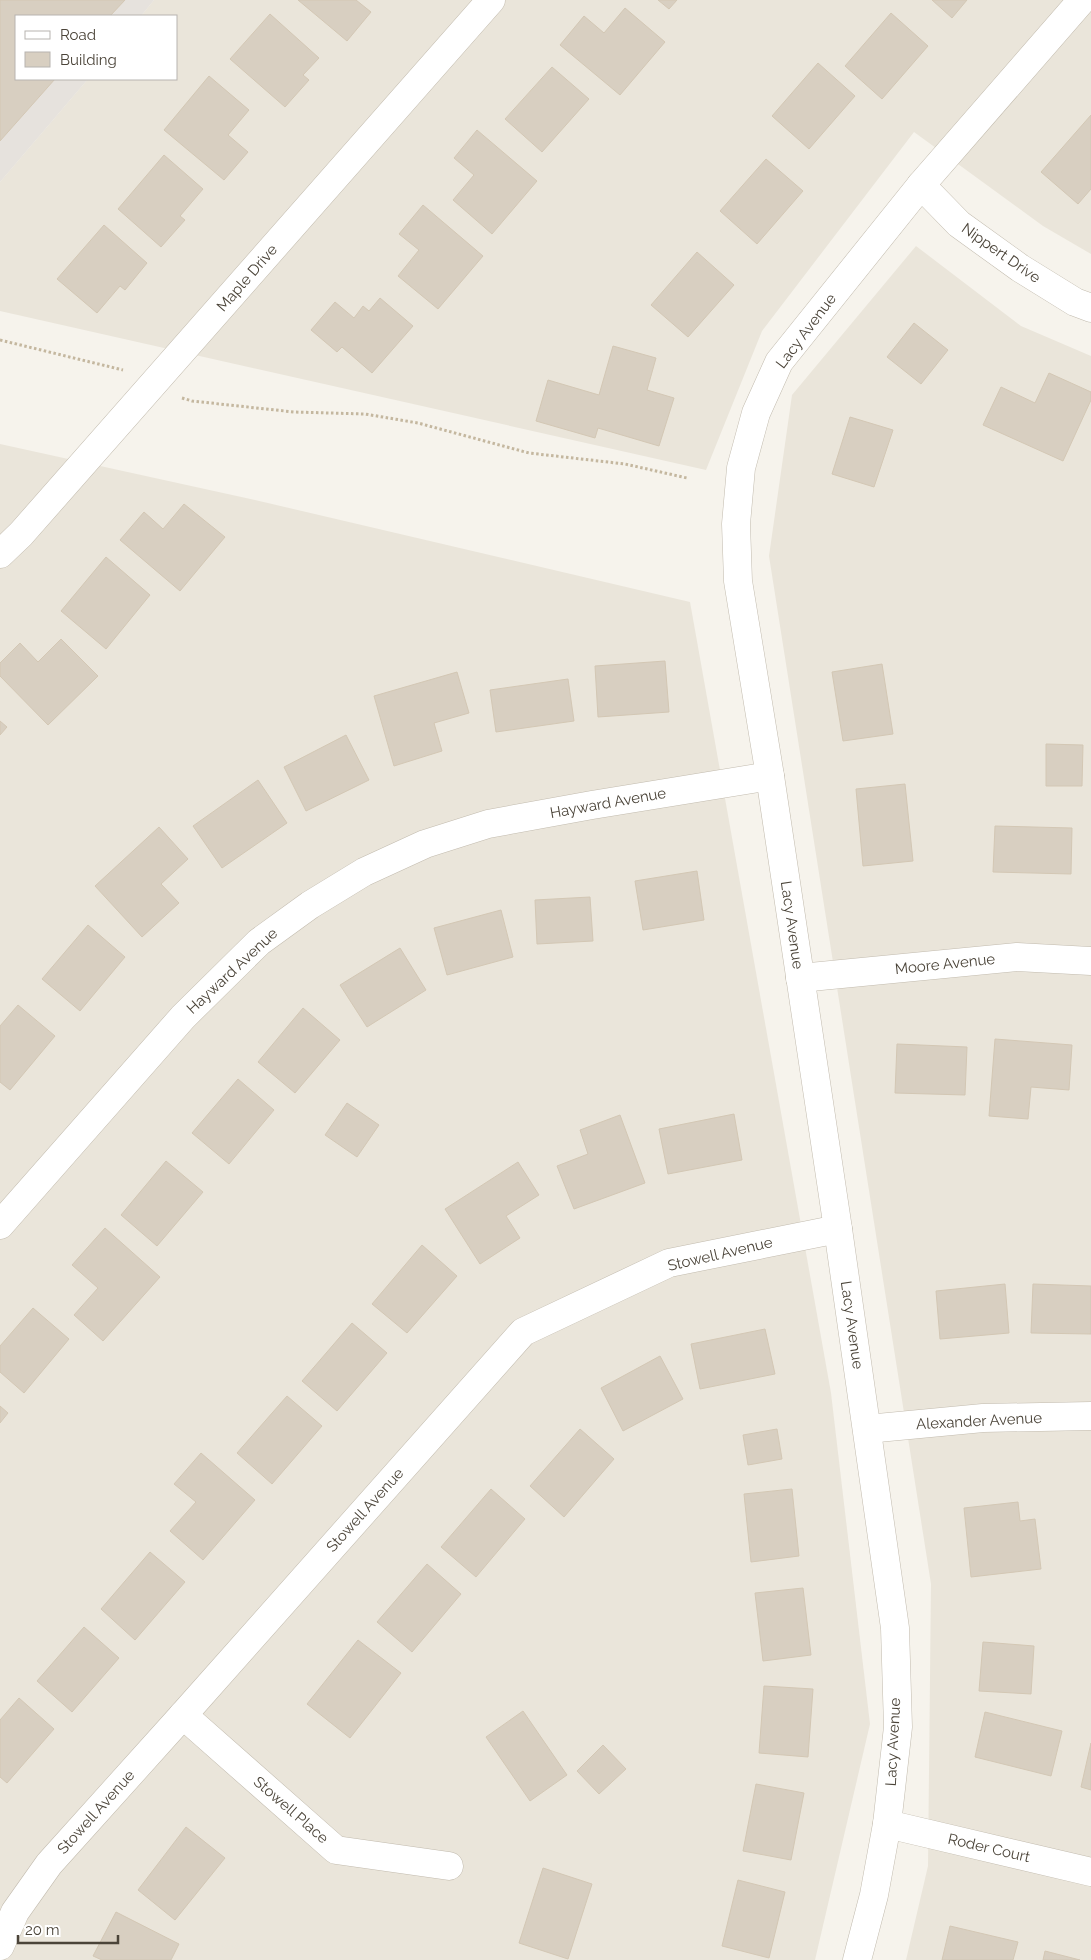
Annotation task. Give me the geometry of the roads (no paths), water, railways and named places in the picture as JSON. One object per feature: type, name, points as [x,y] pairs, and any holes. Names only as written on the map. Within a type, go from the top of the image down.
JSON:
[{"type":"street","name":"Maple Drive","points":[[0,554],[21,534],[157,381],[491,0]]},
{"type":"street","name":"Lacy Avenue","points":[[857,1960],[874,1895],[887,1824],[898,1727],[895,1628],[838,1229],[770,776],[738,581],[736,524],[741,468],[756,413],[779,362],[921,185],[1082,0]]},
{"type":"street","name":"Nippert Drive","points":[[921,185],[967,230],[1020,268],[1075,302],[1091,308]]},
{"type":"street","name":"Hayward Avenue","points":[[0,1225],[183,1017],[259,942],[310,905],[364,872],[425,844],[488,824],[770,776]]},
{"type":"street","name":"Moore Avenue","points":[[800,978],[1017,957],[1091,961]]},
{"type":"street","name":"Stowell Avenue","points":[[0,1946],[16,1912],[49,1864],[523,1332],[669,1264],[838,1229]]},
{"type":"street","name":"Alexander Avenue","points":[[867,1429],[983,1418],[1091,1416]]},
{"type":"street","name":"Stowell Place","points":[[183,1715],[336,1850],[449,1866]]},
{"type":"street","name":"Roder Court","points":[[887,1824],[1091,1872]]}]
